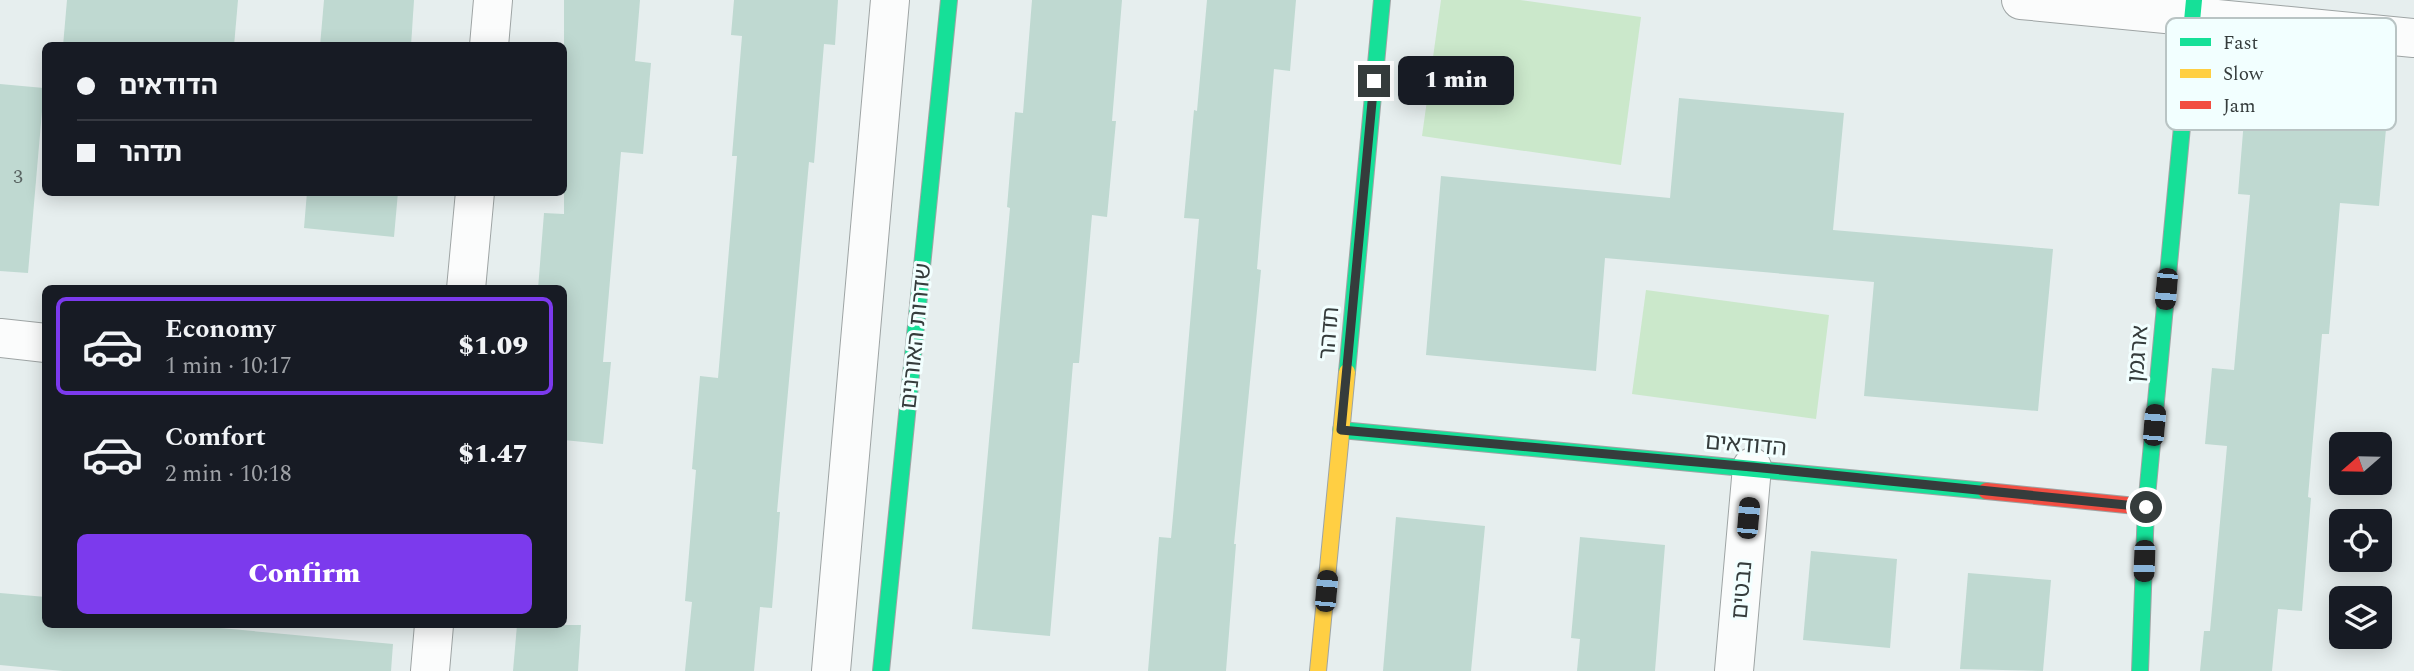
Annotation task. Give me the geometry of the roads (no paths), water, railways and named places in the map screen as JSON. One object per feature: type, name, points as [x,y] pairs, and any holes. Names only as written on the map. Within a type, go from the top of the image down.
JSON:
[{"type":"street","points":[[489,42],[493,0]]},
{"type":"street","points":[[831,671],[890,0]]},
{"type":"street","name":"שדרות האורנים","points":[[881,671],[949,0]]},
{"type":"street","name":"תדהר","points":[[1318,671],[1382,0]]},
{"type":"street","points":[[2021,0],[2193,8],[2267,18]]},
{"type":"street","points":[[2396,36],[2414,38]]},
{"type":"street","name":"ארגמן","points":[[2140,671],[2146,507],[2182,130]]},
{"type":"street","points":[[466,285],[475,196]]},
{"type":"street","points":[[0,338],[42,343]]},
{"type":"street","name":"הדודאים","points":[[1341,430],[1752,467],[2146,507]]},
{"type":"street","name":"נבטים","points":[[1734,671],[1752,467]]},
{"type":"street","points":[[430,671],[434,628]]}]
